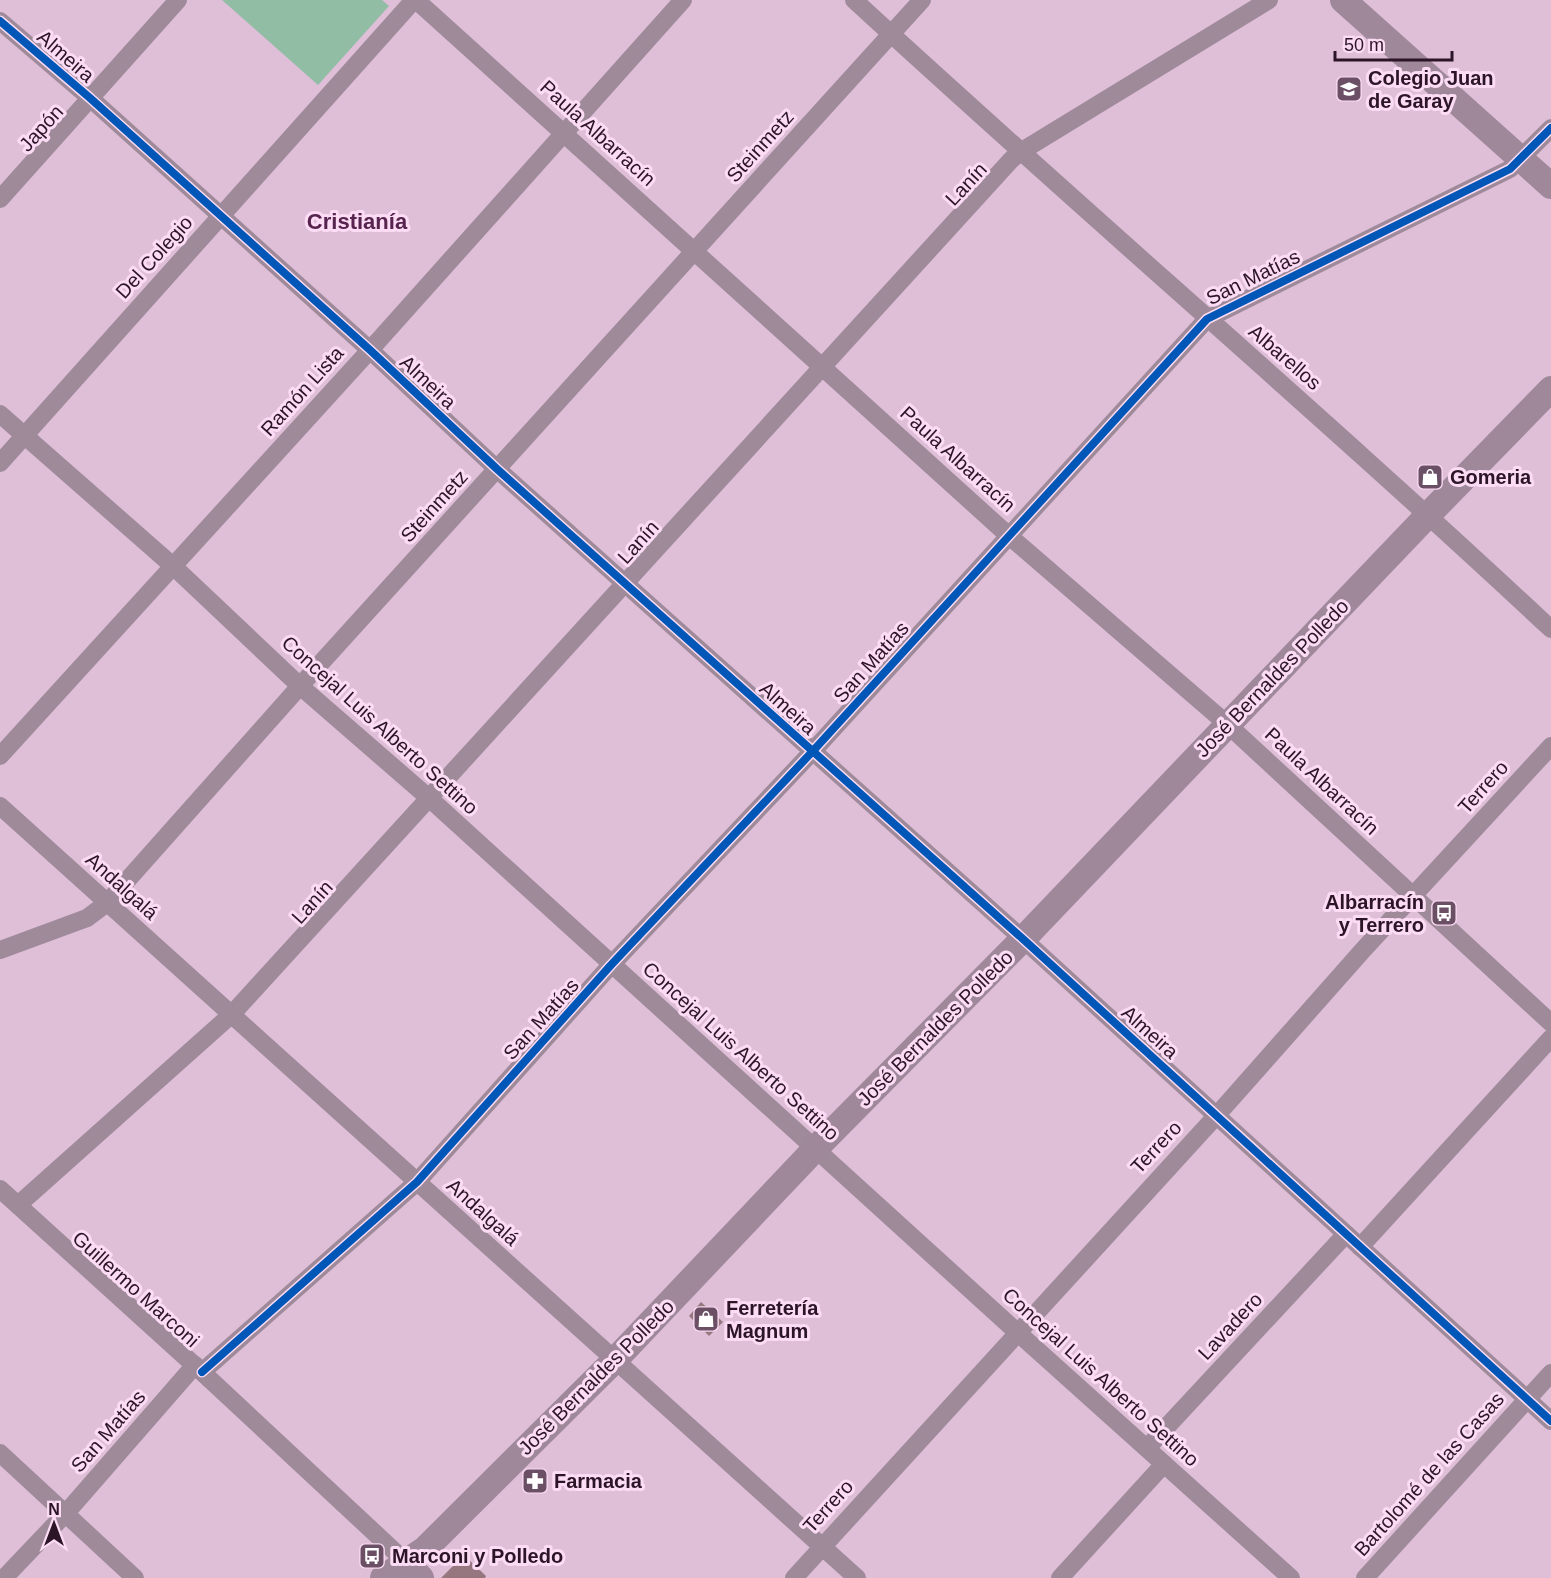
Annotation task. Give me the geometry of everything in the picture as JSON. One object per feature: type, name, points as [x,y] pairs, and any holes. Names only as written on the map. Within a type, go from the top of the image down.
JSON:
[{"type":"main road","points":[[1343,0],[1551,186]]},
{"type":"main road","name":"José Bernaldes Polledo","points":[[383,1578],[414,1570],[425,1549],[614,1361],[816,1148],[1023,939],[1428,514],[1551,389]]},
{"type":"street","name":"Japón","points":[[0,199],[178,0]]},
{"type":"street","name":"Paula Albarracín","points":[[415,0],[1008,535],[1227,724],[1551,1023]]},
{"type":"street","name":"Del Colegio","points":[[0,463],[415,0]]},
{"type":"street","name":"Ramón Lista","points":[[0,756],[370,350],[683,0]]},
{"type":"street","name":"Albarellos","points":[[854,0],[1020,152],[1428,514],[1551,629]]},
{"type":"street","name":"Steinmetz","points":[[0,950],[87,918],[107,903],[300,686],[696,252],[922,0]]},
{"type":"street","name":"Lanín","points":[[7,1199],[232,1014],[1011,160],[1020,152],[1269,0]]},
{"type":"street","name":"Almeira","points":[[0,21],[90,98],[370,350],[497,469],[1023,939],[1551,1421]]},
{"type":"street","name":"San Matías","points":[[4,1578],[199,1369],[417,1182],[611,965],[812,752],[1207,319],[1510,169],[1551,128]]},
{"type":"street","name":"Concejal Luis Alberto Settino","points":[[0,414],[173,566],[300,686],[429,798],[1291,1578]]},
{"type":"street","name":"Terrero","points":[[794,1578],[1551,746]]},
{"type":"street","name":"Andalgalá","points":[[0,806],[857,1578]]},
{"type":"street","points":[[1360,1247],[1551,1038]]},
{"type":"street","name":"Guillermo Marconi","points":[[7,1199],[199,1369],[414,1570]]},
{"type":"street","name":"Lavadero","points":[[1148,1448],[1346,1234]]},
{"type":"street","name":"Bartolomé de las Casas","points":[[1365,1578],[1551,1373]]},
{"type":"street","points":[[0,1453],[135,1578]]},
{"type":"street","points":[[1060,1578],[1164,1464]]},
{"type":"green space","points":[[222,0],[382,0],[389,6],[318,85]]},
{"type":"building","name":"Ferretería Magnum","points":[[701,1302],[723,1322],[709,1336],[689,1316]]},
{"type":"building","points":[[464,1555],[486,1576],[485,1578],[441,1578]]},
{"type":"cycle path","points":[[0,21],[90,98],[370,350],[497,469],[1023,939],[1551,1421]]},
{"type":"cycle path","points":[[202,1372],[417,1182],[611,965],[812,752],[1207,319],[1510,169],[1551,128]]},
{"type":"place","name":"Colegio Juan de Garay","points":[[1349,89]]},
{"type":"place","name":"Gomeria","points":[[1430,477]]},
{"type":"place","name":"Albarracín y Terrero","points":[[1444,913]]},
{"type":"place","name":"Ferretería Magnum","points":[[706,1319]]},
{"type":"place","name":"Farmacia","points":[[535,1481]]},
{"type":"place","name":"Marconi y Polledo","points":[[372,1556]]},
{"type":"district","name":"Cristianía","points":[[357,221]]}]
